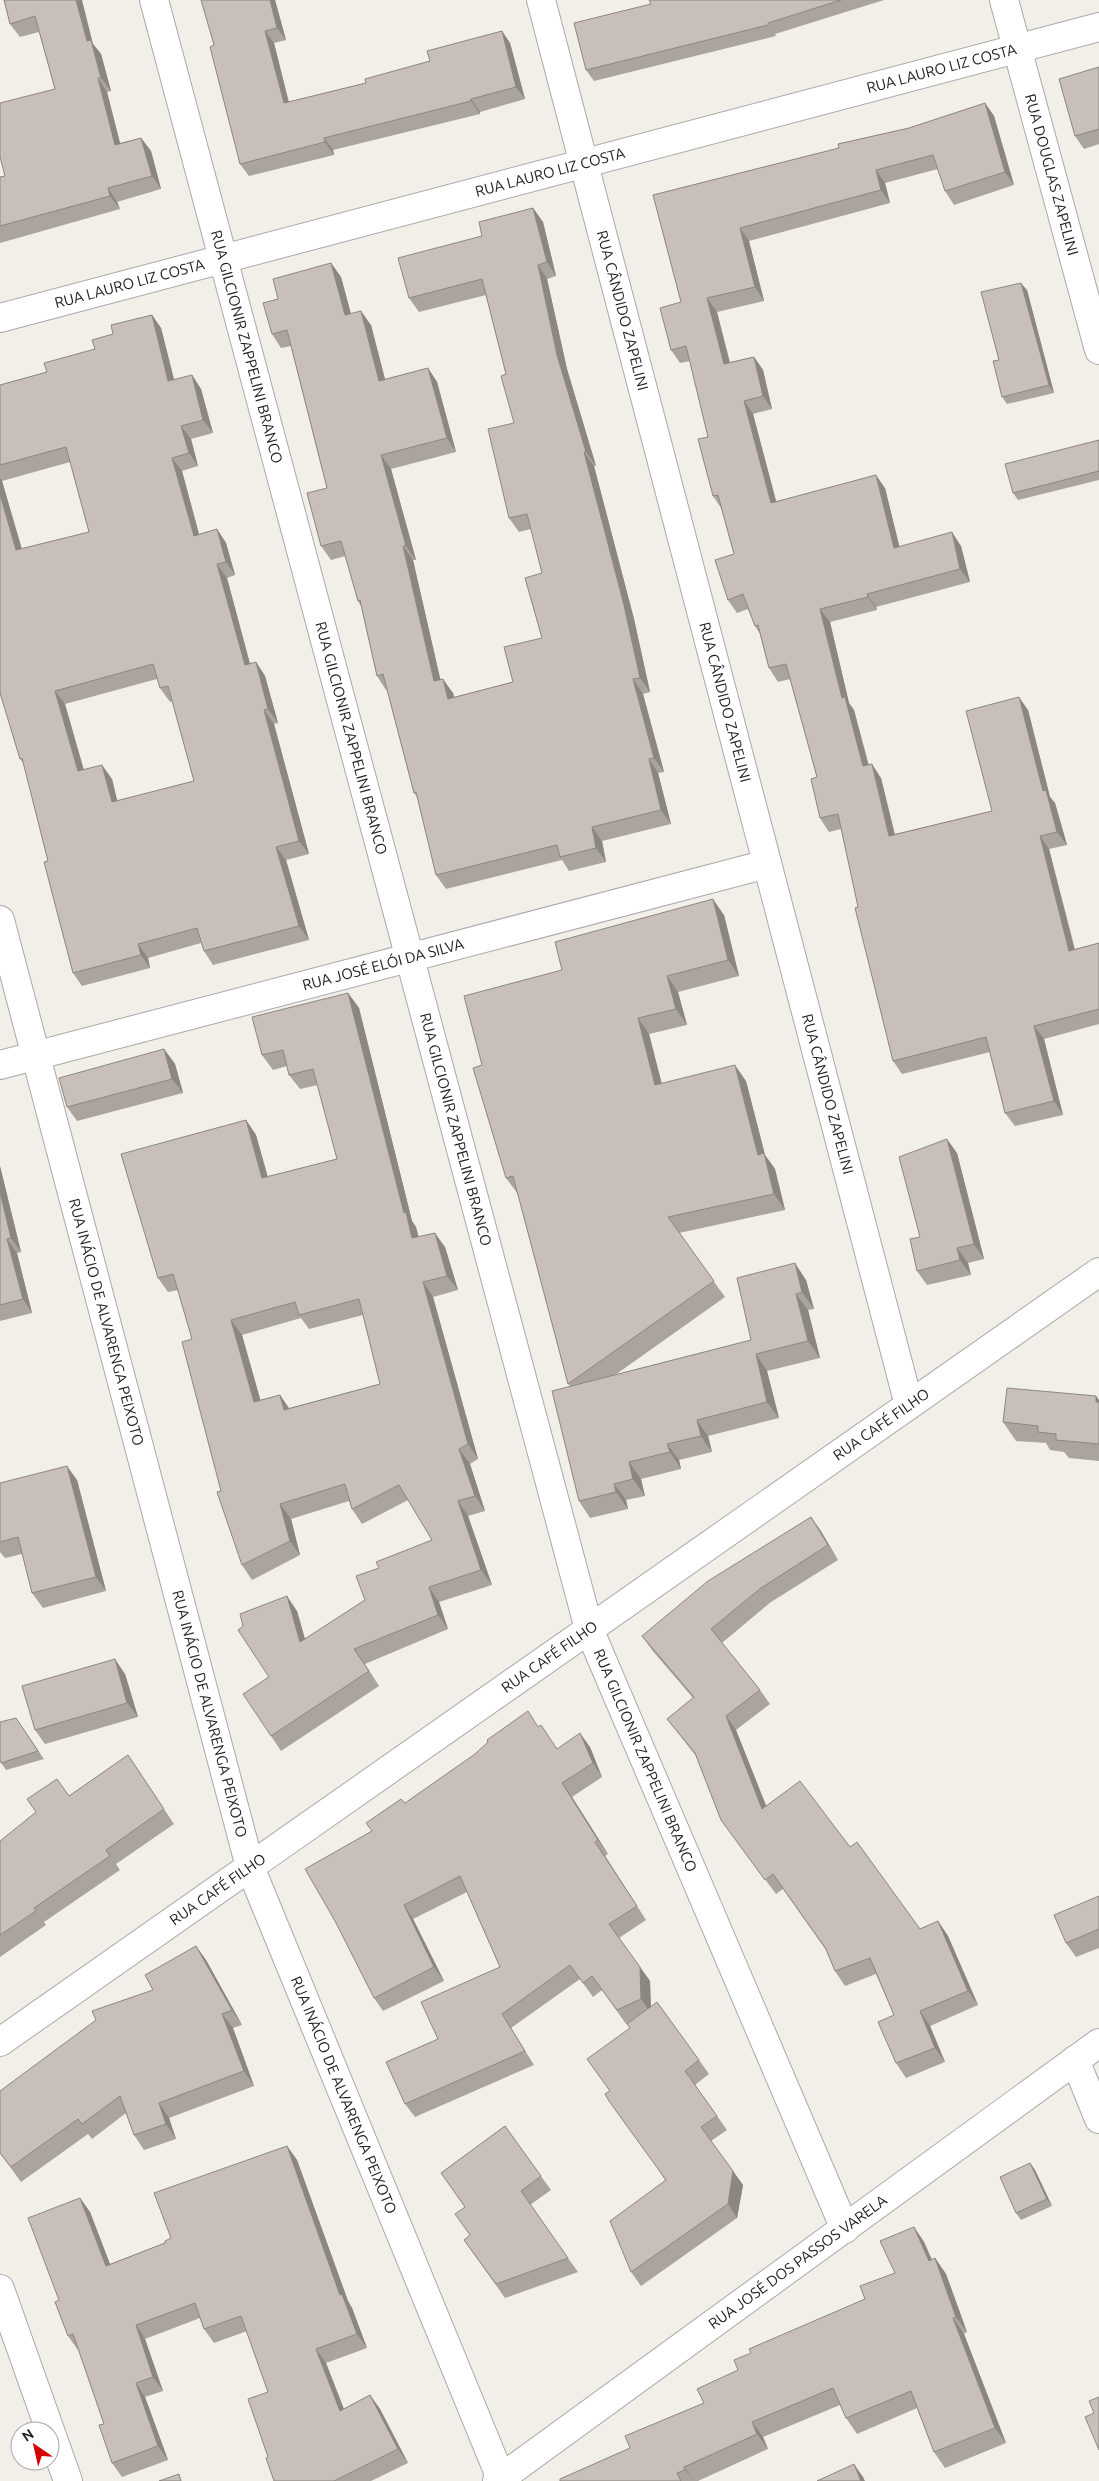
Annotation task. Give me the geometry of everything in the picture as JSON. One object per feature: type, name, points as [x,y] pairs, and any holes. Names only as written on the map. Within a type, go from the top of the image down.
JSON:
[{"type":"street","name":"RUA GILCIONIR ZAPPELINI BRANCO","points":[[154,0],[589,1629],[845,2229]]},
{"type":"street","name":"RUA CÂNDIDO ZAPELINI","points":[[541,0],[909,1405]]},
{"type":"street","name":"RUA DOUGLAS ZAPELINI","points":[[1004,0],[1099,350]]},
{"type":"street","name":"RUA LAURO LIZ COSTA","points":[[0,318],[1099,27]]},
{"type":"street","name":"RUA JOSÉ ELÓI DA SILVA","points":[[0,1065],[767,864]]},
{"type":"street","name":"RUA INÁCIO DE ALVARENGA PEIXOTO","points":[[0,920],[250,1867],[500,2480]]},
{"type":"street","name":"RUA CAFÉ FILHO","points":[[0,2042],[1099,1272]]},
{"type":"street","name":"RUA JOSÉ DOS PASSOS VARELA","points":[[500,2480],[1099,2043]]},
{"type":"street","points":[[1075,2060],[1099,2119]]},
{"type":"street","points":[[0,2289],[68,2481]]},
{"type":"building","points":[[4,0],[76,0],[87,41],[91,40],[101,78],[98,78],[115,145],[141,138],[152,176],[108,188],[110,196],[0,226],[0,177],[5,176],[0,157],[0,103],[55,89],[35,16],[10,24]]},
{"type":"building","points":[[201,0],[270,0],[277,28],[265,31],[284,103],[366,83],[365,79],[430,61],[427,51],[502,31],[516,87],[471,99],[471,101],[324,138],[325,142],[240,164],[210,47],[214,45]]},
{"type":"building","points":[[649,0],[841,0],[768,23],[768,25],[586,70],[574,23],[651,4]]},
{"type":"building","points":[[1099,67],[1099,129],[1075,136],[1059,79]]},
{"type":"building","points":[[985,103],[1005,172],[945,191],[933,155],[876,170],[881,190],[740,228],[755,287],[707,298],[724,364],[754,357],[763,396],[744,401],[771,503],[876,475],[894,548],[952,532],[960,569],[867,594],[868,597],[820,609],[842,698],[845,697],[863,766],[872,764],[889,836],[992,811],[966,711],[1019,697],[1043,791],[1046,790],[1057,832],[1040,836],[1069,951],[1099,943],[1099,1009],[1034,1026],[1054,1101],[1005,1113],[986,1037],[893,1061],[855,908],[858,907],[838,814],[820,818],[811,779],[817,777],[786,664],[769,668],[758,625],[755,626],[743,594],[728,600],[715,560],[734,554],[718,495],[713,496],[698,439],[708,437],[686,346],[671,350],[660,308],[681,302],[653,195],[839,148],[838,144],[909,128]]},
{"type":"building","points":[[533,208],[547,262],[538,265],[557,355],[586,452],[584,452],[624,605],[640,678],[633,679],[654,758],[649,759],[661,810],[592,827],[596,848],[560,857],[557,845],[436,875],[416,792],[414,793],[383,674],[377,676],[360,600],[358,601],[341,541],[321,546],[307,493],[327,488],[287,330],[272,334],[263,303],[278,299],[273,279],[331,263],[345,315],[361,311],[379,381],[428,368],[447,438],[381,455],[406,546],[403,546],[434,681],[443,679],[448,699],[513,682],[504,647],[542,638],[525,578],[542,573],[527,514],[509,518],[488,429],[514,423],[501,376],[506,374],[482,279],[409,298],[398,258],[482,236],[479,222]]},
{"type":"building","points":[[1021,283],[1049,385],[1002,397],[993,361],[999,360],[981,292]]},
{"type":"building","points":[[152,315],[168,381],[192,375],[203,420],[181,426],[189,453],[172,458],[194,536],[217,529],[226,562],[217,564],[245,665],[256,662],[268,709],[264,710],[299,841],[276,847],[299,926],[204,951],[197,928],[138,944],[141,955],[73,973],[44,862],[48,861],[22,758],[20,759],[0,693],[0,494],[16,550],[89,532],[66,447],[0,465],[0,385],[47,372],[44,363],[95,349],[92,340],[113,334],[111,325]],"holes":[[[153,664],[160,688],[168,686],[194,781],[112,802],[102,765],[78,771],[55,691]]]},
{"type":"building","points":[[1099,440],[1099,471],[1013,493],[1005,464]]},
{"type":"building","points":[[713,899],[728,960],[667,976],[676,1009],[638,1018],[655,1085],[735,1065],[758,1155],[764,1153],[774,1194],[668,1217],[714,1281],[568,1384],[513,1176],[506,1178],[473,1068],[482,1065],[464,996],[562,970],[555,942]]},
{"type":"building","points":[[348,993],[412,1238],[435,1233],[447,1276],[423,1282],[468,1444],[459,1449],[475,1496],[458,1501],[481,1570],[429,1587],[438,1615],[354,1649],[369,1671],[271,1736],[243,1694],[269,1677],[238,1630],[243,1626],[240,1614],[287,1596],[300,1642],[365,1600],[356,1576],[379,1568],[376,1562],[432,1540],[399,1485],[352,1509],[345,1484],[280,1504],[290,1541],[242,1565],[217,1492],[221,1491],[182,1342],[192,1339],[173,1274],[158,1278],[121,1154],[246,1120],[262,1178],[337,1159],[313,1069],[289,1075],[283,1050],[262,1055],[252,1017]],"holes":[[[359,1299],[380,1384],[284,1410],[280,1395],[254,1402],[231,1320],[295,1302],[299,1315]]]},
{"type":"building","points":[[164,1049],[172,1079],[67,1107],[59,1078]]},
{"type":"building","points":[[947,1139],[974,1244],[957,1248],[960,1260],[917,1271],[910,1239],[920,1237],[899,1157]]},
{"type":"building","points":[[0,1192],[11,1238],[7,1239],[23,1299],[0,1305]]},
{"type":"building","points":[[795,1263],[802,1292],[796,1294],[808,1341],[756,1354],[767,1402],[697,1420],[701,1436],[667,1444],[670,1452],[629,1462],[633,1479],[614,1484],[616,1492],[579,1501],[552,1391],[751,1340],[737,1278]]},
{"type":"building","points":[[1007,1388],[1096,1396],[1096,1402],[1099,1402],[1099,1444],[1056,1440],[1056,1434],[1038,1432],[1038,1426],[1003,1422]]},
{"type":"building","points":[[67,1466],[96,1577],[32,1593],[18,1537],[0,1542],[0,1483]]},
{"type":"building","points":[[811,1517],[828,1545],[761,1588],[711,1629],[760,1690],[726,1716],[762,1809],[800,1781],[850,1847],[857,1842],[920,1929],[938,1921],[968,1991],[920,2011],[935,2048],[896,2063],[878,2022],[894,2015],[870,1958],[835,1971],[826,1949],[773,1874],[765,1880],[721,1820],[695,1753],[667,1719],[694,1697],[642,1636],[708,1581]]},
{"type":"building","points":[[115,1659],[127,1703],[35,1730],[22,1686]]},
{"type":"building","points":[[528,1711],[538,1727],[541,1725],[557,1749],[580,1733],[593,1763],[562,1783],[598,1840],[595,1842],[637,1906],[609,1924],[640,1967],[641,1999],[617,2010],[592,1976],[583,1983],[570,1965],[502,2014],[525,2051],[405,2104],[386,2062],[438,2039],[421,2002],[500,1967],[460,1876],[404,1905],[434,1967],[374,1998],[335,1921],[305,1869],[372,1831],[366,1823],[401,1799],[405,1803],[475,1754],[488,1742],[487,1740]]},
{"type":"building","points":[[16,1718],[38,1751],[1,1763],[0,1722]]},
{"type":"building","points":[[128,1755],[164,1809],[106,1850],[110,1856],[34,1908],[36,1911],[0,1935],[0,1841],[36,1812],[27,1799],[57,1779],[69,1796]]},
{"type":"building","points":[[1099,1896],[1099,1929],[1066,1943],[1054,1915]]},
{"type":"building","points":[[196,1946],[232,2010],[222,2014],[244,2071],[159,2103],[166,2124],[134,2135],[120,2096],[82,2124],[78,2119],[11,2167],[0,2153],[0,2091],[96,2020],[92,2011],[153,1990],[145,1975]]},
{"type":"building","points":[[657,2002],[699,2060],[685,2071],[717,2116],[701,2127],[733,2171],[728,2204],[631,2272],[610,2221],[666,2180],[609,2101],[605,2094],[610,2091],[587,2059],[630,2028],[627,2024]]},
{"type":"building","points":[[505,2126],[541,2176],[521,2191],[568,2258],[496,2284],[464,2240],[470,2235],[455,2214],[465,2207],[441,2173]]},
{"type":"building","points":[[287,2146],[340,2295],[342,2294],[357,2334],[316,2349],[340,2411],[370,2395],[398,2449],[334,2481],[274,2481],[266,2458],[268,2457],[248,2399],[268,2392],[241,2316],[204,2329],[195,2303],[136,2325],[153,2377],[136,2383],[158,2446],[112,2463],[99,2425],[104,2424],[73,2334],[68,2336],[55,2302],[59,2300],[28,2218],[80,2198],[106,2266],[165,2243],[165,2241],[171,2238],[154,2193]]},
{"type":"building","points":[[1030,2163],[1047,2199],[1016,2213],[1000,2177]]},
{"type":"building","points":[[914,2227],[929,2261],[935,2258],[956,2317],[953,2318],[995,2428],[934,2452],[911,2391],[846,2418],[833,2388],[752,2422],[757,2434],[684,2467],[685,2470],[677,2473],[681,2481],[560,2481],[560,2479],[630,2448],[625,2436],[704,2403],[697,2389],[738,2370],[734,2360],[751,2353],[749,2349],[865,2299],[860,2286],[895,2273],[880,2241]]},
{"type":"building","points":[[1099,2397],[1099,2450],[1085,2417],[1094,2413],[1089,2401]]},
{"type":"building","points":[[854,2464],[861,2481],[817,2481]]},
{"type":"building","points":[[179,2474],[181,2481],[159,2481]]}]
